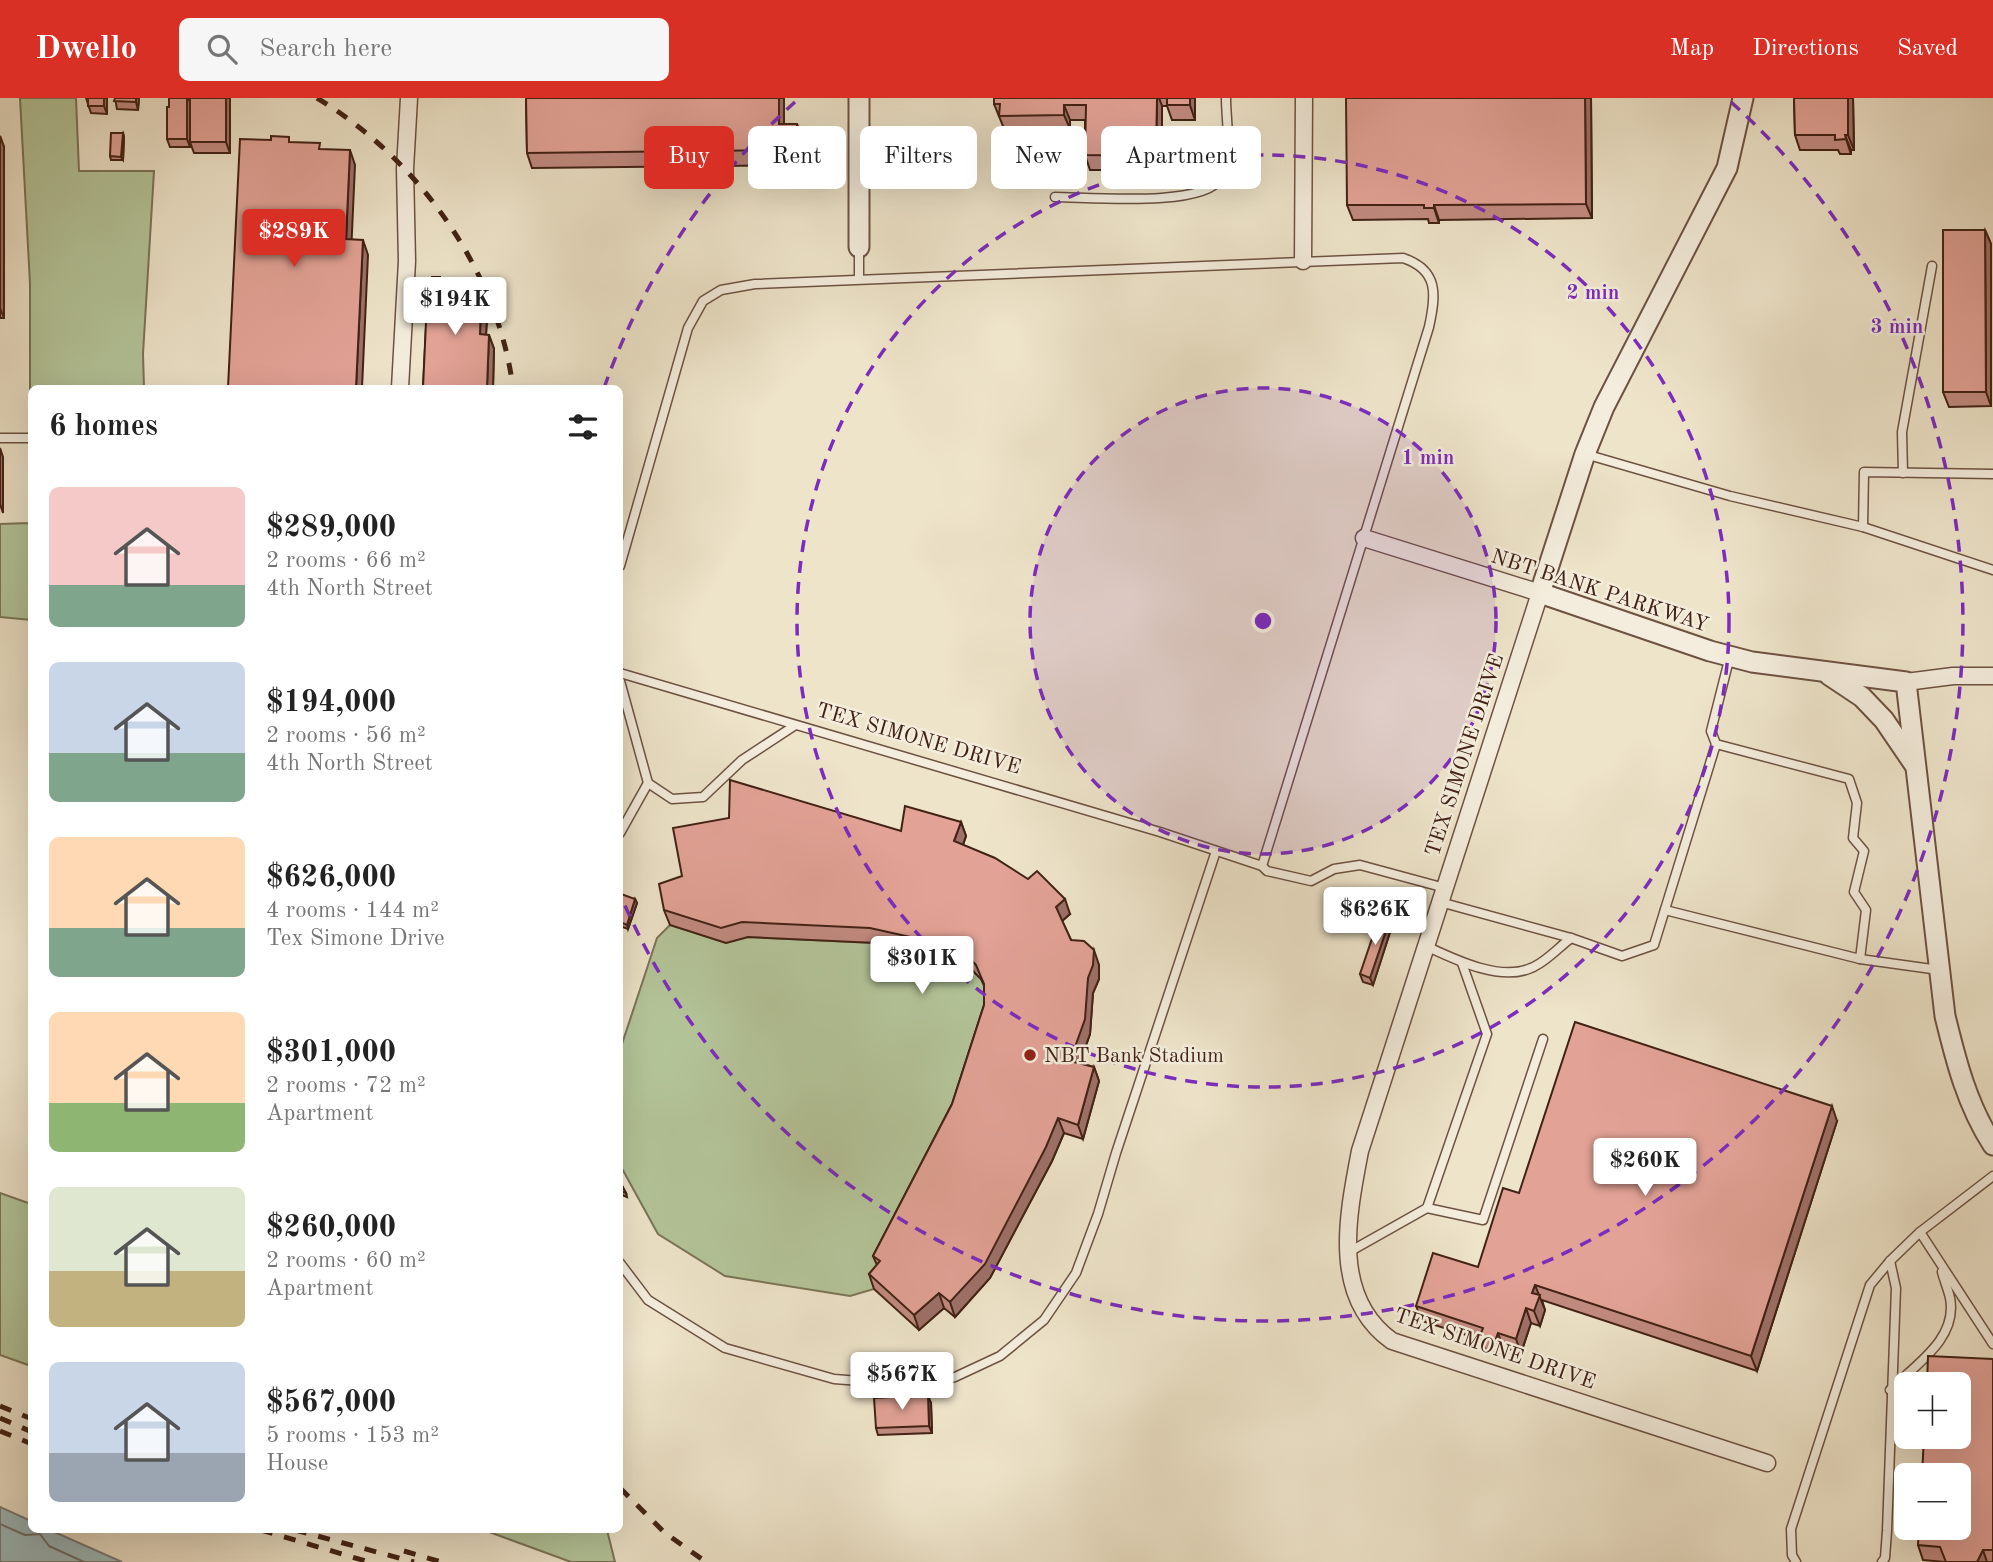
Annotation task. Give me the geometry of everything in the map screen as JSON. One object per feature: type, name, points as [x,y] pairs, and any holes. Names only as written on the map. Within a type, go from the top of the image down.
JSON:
[{"type":"street","points":[[400,385],[407,261],[405,169],[409,98]]},
{"type":"street","points":[[859,98],[859,247]]},
{"type":"street","points":[[1303,261],[1304,98]]},
{"type":"street","name":"TEX SIMONE DRIVE","points":[[1743,98],[1727,168],[1604,407],[1585,454],[1360,1151],[1350,1207],[1349,1263],[1355,1295],[1369,1320],[1392,1341],[1767,1463]]},
{"type":"street","name":"NBT BANK PARKWAY","points":[[1364,538],[1752,662],[1906,682],[1945,1016],[1957,1064],[1969,1097],[1993,1145]]},
{"type":"street","name":"NBT BANK PARKWAY","points":[[1826,673],[1862,697],[1884,720],[1917,767]]},
{"type":"street","points":[[1906,682],[1953,676],[1993,676]]},
{"type":"lane","points":[[1055,197],[1171,198],[1209,189],[1220,180],[1227,158],[1226,98]]},
{"type":"lane","points":[[859,247],[859,279]]},
{"type":"lane","points":[[623,556],[688,328],[703,301],[721,290],[755,284],[1303,261],[1403,258],[1417,263],[1426,272],[1433,286],[1434,303],[1429,327],[1262,866]]},
{"type":"lane","points":[[1903,473],[1902,432],[1932,266]]},
{"type":"lane","points":[[0,438],[28,438]]},
{"type":"lane","points":[[1585,454],[1730,496],[1863,527],[1993,570]]},
{"type":"lane","points":[[1863,527],[1864,472],[1993,474]]},
{"type":"lane","points":[[1730,656],[1711,731],[1716,744],[1665,910],[1860,959],[1940,971]]},
{"type":"lane","name":"TEX SIMONE DRIVE","points":[[623,674],[1160,832],[1262,866],[1267,871],[1311,881],[1334,869],[1360,865],[1622,956],[1654,945],[1665,910]]},
{"type":"lane","points":[[623,692],[648,783],[672,799],[703,797],[742,760],[794,726]]},
{"type":"lane","points":[[1716,744],[1849,779],[1857,803],[1853,838],[1864,851],[1854,892],[1866,910],[1860,959]]},
{"type":"lane","points":[[623,828],[648,783]]},
{"type":"lane","points":[[623,1267],[648,1300],[725,1348],[834,1379],[913,1385],[955,1377],[1000,1356],[1044,1320],[1076,1273],[1098,1214],[1216,850]]},
{"type":"lane","points":[[1426,946],[1462,963],[1507,973],[1532,968],[1571,938]]},
{"type":"lane","points":[[1349,1252],[1427,1208],[1488,1034],[1462,963]]},
{"type":"lane","points":[[1427,1208],[1483,1220],[1543,1038]]},
{"type":"lane","points":[[1796,1562],[1792,1555],[1791,1529],[1870,1285],[1920,1232],[1993,1176]]},
{"type":"lane","points":[[1920,1232],[1993,1344]]},
{"type":"lane","points":[[1882,1562],[1885,1558],[1887,1531],[1890,1391],[1896,1289],[1890,1261]]},
{"type":"lane","points":[[1890,1391],[1931,1353],[1942,1338],[1951,1317],[1950,1299],[1939,1262]]},
{"type":"green space","points":[[20,98],[76,98],[79,171],[154,171],[143,354],[144,385],[30,385],[30,284]]},
{"type":"green space","points":[[28,523],[28,620],[0,617],[0,524]]},
{"type":"green space","points":[[670,925],[726,943],[748,937],[876,943],[951,959],[968,966],[981,979],[989,999],[957,1119],[879,1271],[874,1289],[850,1296],[725,1276],[658,1234],[623,1170],[623,1041],[657,938]]},
{"type":"green space","points":[[0,1193],[28,1203],[28,1365],[0,1355]]},
{"type":"green space","points":[[492,1533],[608,1533],[615,1562],[571,1562]]},
{"type":"water","points":[[0,1507],[28,1520],[28,1533],[57,1533],[122,1562],[0,1562]]},
{"type":"building","points":[[88,98],[104,98],[104,106],[88,106]]},
{"type":"building","points":[[115,98],[136,98],[136,102],[114,101]]},
{"type":"building","points":[[169,98],[187,98],[187,139],[167,139]]},
{"type":"building","points":[[190,98],[226,98],[226,142],[190,142]]},
{"type":"building","points":[[526,98],[779,98],[779,124],[797,124],[748,126],[748,151],[734,151],[734,126],[644,126],[644,152],[527,153]]},
{"type":"building","points":[[994,98],[1157,98],[1157,126],[1101,126],[1101,155],[1087,155],[1086,105],[1064,105],[1064,115],[999,116],[1000,104],[994,104]]},
{"type":"building","points":[[1167,98],[1190,98],[1190,105],[1167,105]]},
{"type":"building","points":[[1346,98],[1585,98],[1586,204],[1434,205],[1434,208],[1424,208],[1424,205],[1347,205]]},
{"type":"building","points":[[1794,98],[1848,98],[1846,139],[1835,140],[1835,135],[1795,135]]},
{"type":"building","points":[[111,133],[123,133],[121,157],[110,156]]},
{"type":"building","points":[[271,136],[289,137],[289,142],[320,143],[319,149],[350,150],[346,239],[363,240],[356,385],[228,385],[240,139],[271,140]]},
{"type":"building","points":[[1943,230],[1985,230],[1986,392],[1943,392]]},
{"type":"building","points":[[432,277],[440,277],[440,280],[475,282],[484,304],[481,304],[480,334],[489,335],[487,385],[423,385],[427,300],[424,299],[424,293],[428,293]]},
{"type":"building","name":"NBT Bank Stadium","points":[[730,780],[901,831],[905,806],[961,822],[954,841],[995,858],[1028,879],[1037,871],[1065,899],[1056,907],[1071,940],[1084,941],[1094,950],[1093,965],[1088,978],[1085,1019],[1070,1061],[1094,1067],[1078,1125],[1058,1118],[1046,1147],[985,1264],[950,1302],[939,1293],[914,1315],[869,1274],[880,1261],[873,1256],[952,1104],[984,1005],[984,984],[976,965],[963,951],[946,945],[870,928],[742,922],[721,928],[664,910],[659,884],[682,876],[673,828],[729,818]]},
{"type":"building","points":[[623,895],[635,899],[627,925],[623,923]]},
{"type":"building","points":[[1380,915],[1390,919],[1370,978],[1360,974]]},
{"type":"building","points":[[1575,1022],[1832,1106],[1751,1356],[1535,1285],[1532,1293],[1540,1295],[1534,1311],[1526,1308],[1516,1339],[1498,1333],[1495,1341],[1480,1336],[1483,1328],[1416,1306],[1433,1253],[1478,1267],[1503,1188],[1519,1193]]},
{"type":"building","points":[[1928,1356],[1993,1359],[1993,1550],[1983,1550],[1977,1562],[1946,1562],[1940,1547],[1918,1545],[1918,1540],[1971,1540],[1971,1463],[1923,1463],[1923,1449],[1971,1449],[1971,1372],[1927,1372]]},
{"type":"building","points":[[928,1395],[929,1426],[876,1428],[874,1398]]},
{"type":"railway","points":[[317,98],[354,123],[388,152],[419,185],[447,222],[471,260],[490,301],[504,344],[512,385]]},
{"type":"railway","points":[[0,1406],[28,1417]]},
{"type":"railway","points":[[0,1418],[28,1430]]},
{"type":"railway","points":[[0,1431],[28,1442]]},
{"type":"railway","points":[[623,1491],[665,1533],[706,1562]]},
{"type":"railway","points":[[271,1533],[369,1562]]},
{"type":"railway","points":[[306,1533],[414,1562]]},
{"type":"railway","points":[[404,1551],[441,1562]]},
{"type":"place","name":"NBT Bank Stadium","points":[[1030,1055]]}]
